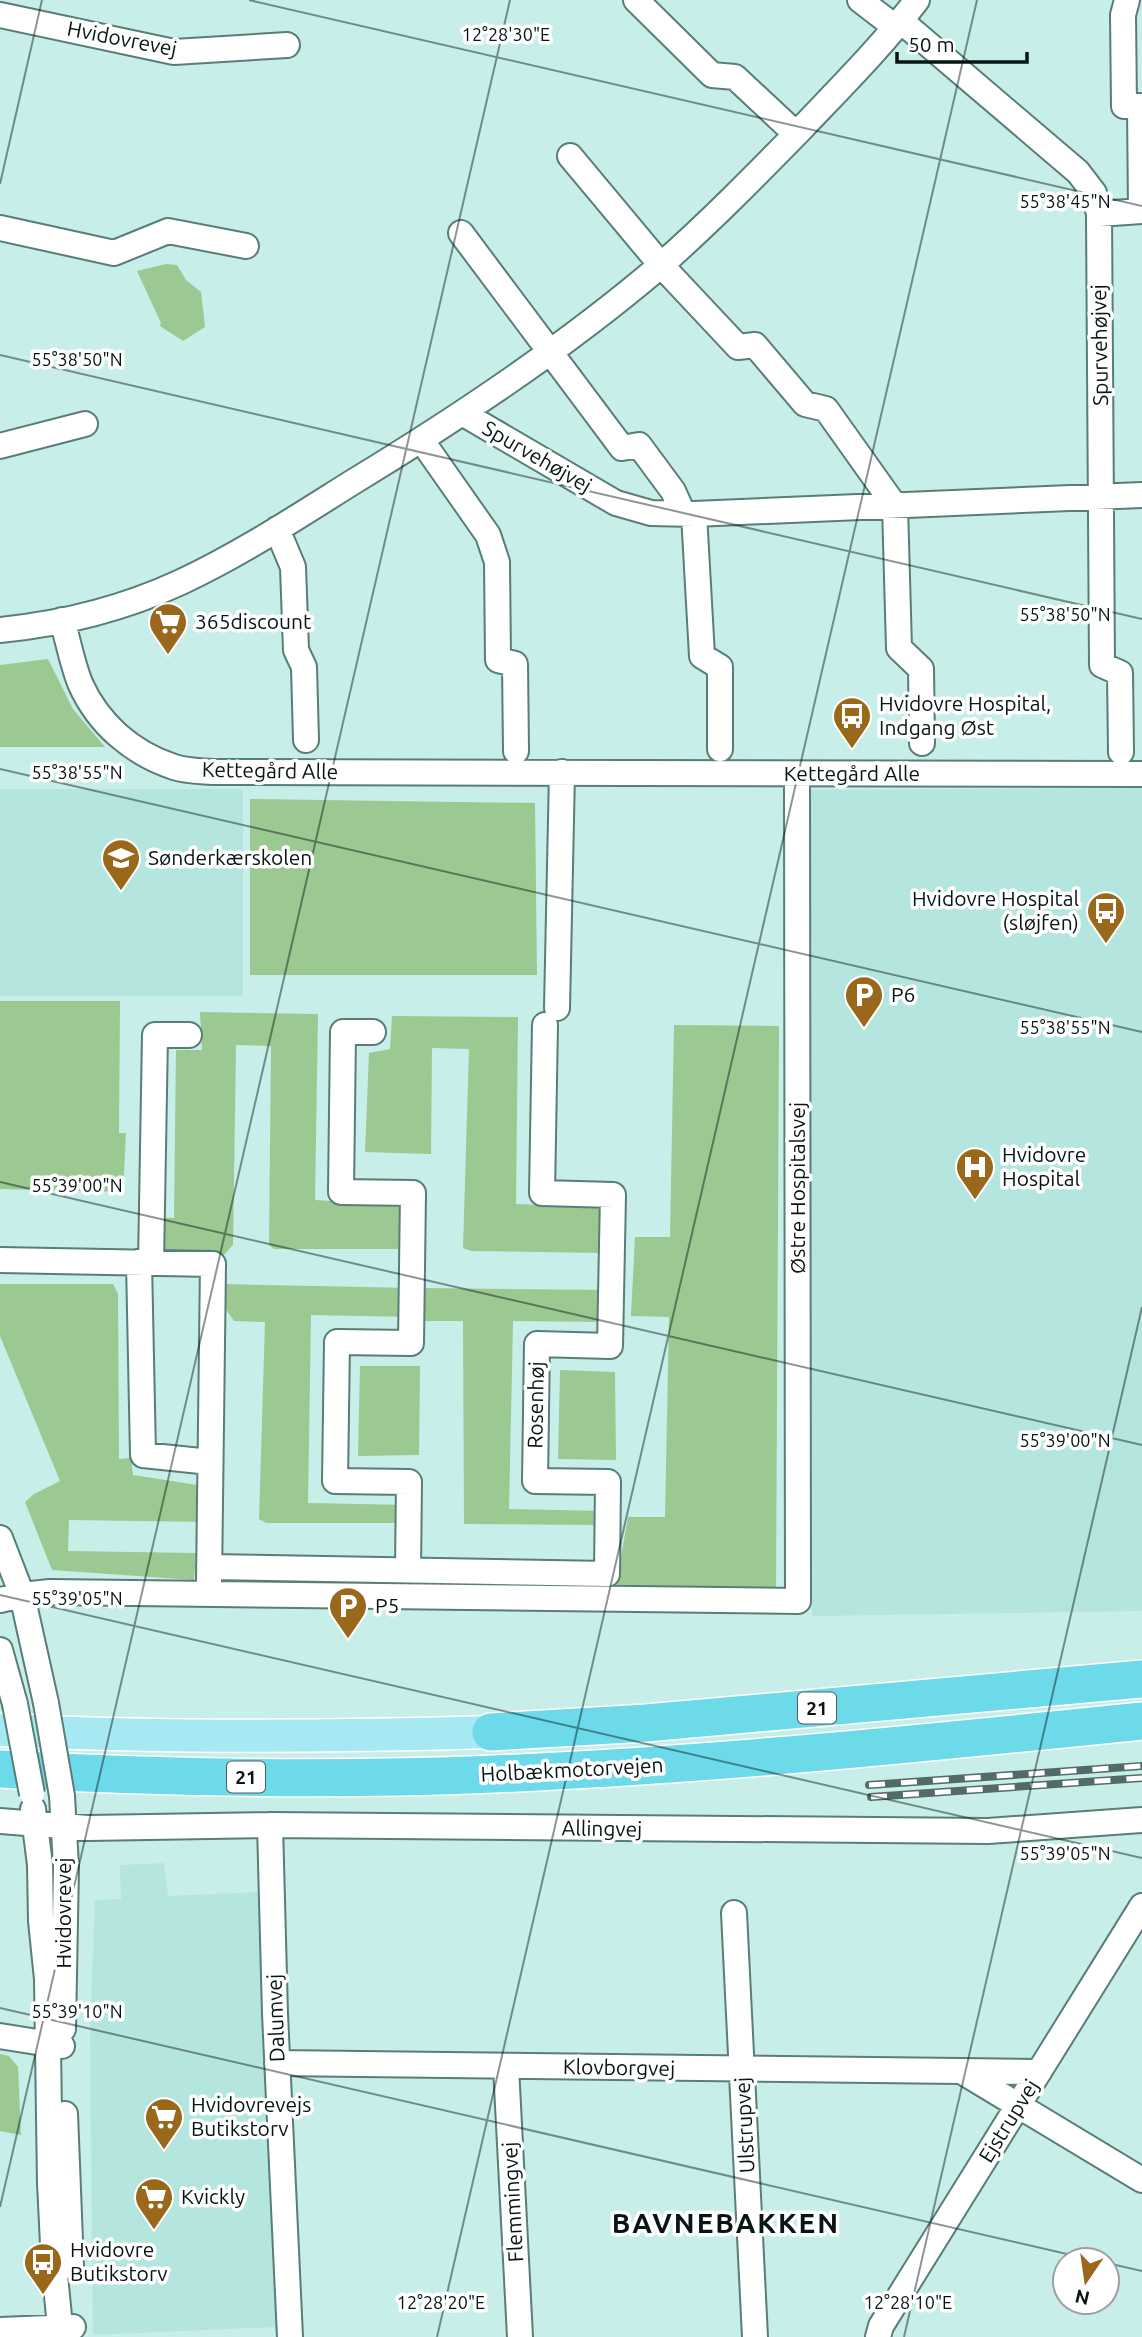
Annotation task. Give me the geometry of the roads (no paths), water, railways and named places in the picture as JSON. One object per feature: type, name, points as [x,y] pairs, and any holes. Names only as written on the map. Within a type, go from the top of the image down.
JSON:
[{"type":"highway","name":"Holbækmotorvejen","points":[[491,1732],[646,1723],[1142,1679]]},
{"type":"highway","name":"Holbækmotorvejen","points":[[0,1769],[120,1776],[313,1778],[493,1774],[723,1761],[925,1744],[1142,1721]]},
{"type":"main road","name":"Holbækmotorvejen","points":[[8,1717],[121,1736],[309,1737],[491,1732]]},
{"type":"street","points":[[636,0],[712,75],[735,76],[796,134]]},
{"type":"street","points":[[860,0],[898,24],[1078,172],[1097,204],[1141,211],[1140,106],[1124,106],[1123,15],[1127,0]]},
{"type":"street","points":[[0,630],[62,620],[133,601],[182,581],[278,529],[422,441],[550,352],[660,265],[796,134],[917,0]]},
{"type":"street","name":"Hvidovrevej","points":[[0,15],[174,52],[287,46]]},
{"type":"street","points":[[570,156],[660,265],[738,347],[755,345],[805,404],[826,409],[895,506],[900,648],[921,669],[922,744]]},
{"type":"street","name":"Spurvehøjvej","points":[[1097,204],[1102,666],[1120,673],[1121,752]]},
{"type":"street","points":[[0,228],[114,253],[168,231],[246,246]]},
{"type":"street","points":[[461,233],[622,448],[639,445],[688,514],[702,656],[720,667],[720,749]]},
{"type":"street","name":"Spurvehøjvej","points":[[462,413],[616,503],[652,513],[688,514],[1142,495]]},
{"type":"street","points":[[0,446],[85,424]]},
{"type":"street","points":[[422,441],[488,535],[497,562],[498,660],[515,663],[516,751]]},
{"type":"street","points":[[278,529],[293,567],[296,650],[304,667],[306,740]]},
{"type":"street","name":"Kettegård Alle","points":[[62,620],[80,682],[95,709],[116,734],[140,754],[177,768],[212,772],[1142,774]]},
{"type":"street","name":"Rosenhøj","points":[[209,1567],[607,1574],[608,1482],[535,1481],[537,1344],[610,1346],[613,1195],[542,1193],[562,772]]},
{"type":"street","name":"Østre Hospitalsvej","points":[[208,1593],[798,1601],[797,774]]},
{"type":"street","points":[[373,1032],[344,1032],[341,1192],[413,1193],[411,1343],[337,1342],[335,1481],[409,1482],[408,1570]]},
{"type":"street","points":[[189,1035],[155,1035],[145,1263],[143,1455],[210,1462]]},
{"type":"street","points":[[0,1260],[214,1264],[208,1593],[50,1592],[11,1598]]},
{"type":"street","name":"Hvidovrevej","points":[[0,1538],[11,1598],[46,1703],[62,1796],[66,1877],[54,2045],[54,2265],[67,2332]]},
{"type":"street","name":"Hvidovrevej","points":[[0,1650],[8,1717],[32,1794],[40,1865],[41,1921],[54,2045]]},
{"type":"street","name":"Allingvej","points":[[0,1821],[62,1826],[270,1825],[988,1831],[1142,1820]]},
{"type":"street","name":"Dalumvej","points":[[270,1825],[289,2326]]},
{"type":"street","name":"Ejstrupvej","points":[[878,2337],[881,2326],[1142,1906]]},
{"type":"street","name":"Ulstrupvej","points":[[734,1913],[755,2337]]},
{"type":"street","points":[[0,2036],[54,2045]]},
{"type":"street","name":"Klovborgvej","points":[[277,2063],[1039,2072]]},
{"type":"street","name":"Flemmingvej","points":[[506,2067],[520,2337]]},
{"type":"street","points":[[961,2071],[1142,2179]]},
{"type":"street","points":[[0,2330],[67,2332]]},
{"type":"railway","points":[[869,1785],[1142,1766]]},
{"type":"railway","points":[[871,1797],[1142,1778]]},
{"type":"place","name":"365discount","points":[[168,656]]},
{"type":"place","name":"Hvidovre Hospital, Indgang Øst","points":[[852,750]]},
{"type":"place","name":"Sønderkærskolen","points":[[121,892]]},
{"type":"place","name":"Hvidovre Hospital (sløjfen)","points":[[1106,945]]},
{"type":"place","name":"P6","points":[[864,1029]]},
{"type":"place","name":"Hvidovre Hospital","points":[[975,1201]]},
{"type":"place","name":"P5","points":[[348,1640]]},
{"type":"place","name":"Hvidovrevejs Butikstorv","points":[[164,2151]]},
{"type":"place","name":"Kvickly","points":[[154,2231]]},
{"type":"place","name":"Hvidovre Butikstorv","points":[[43,2296]]},
{"type":"district","name":"BAVNEBAKKEN","points":[[726,2223]]}]
